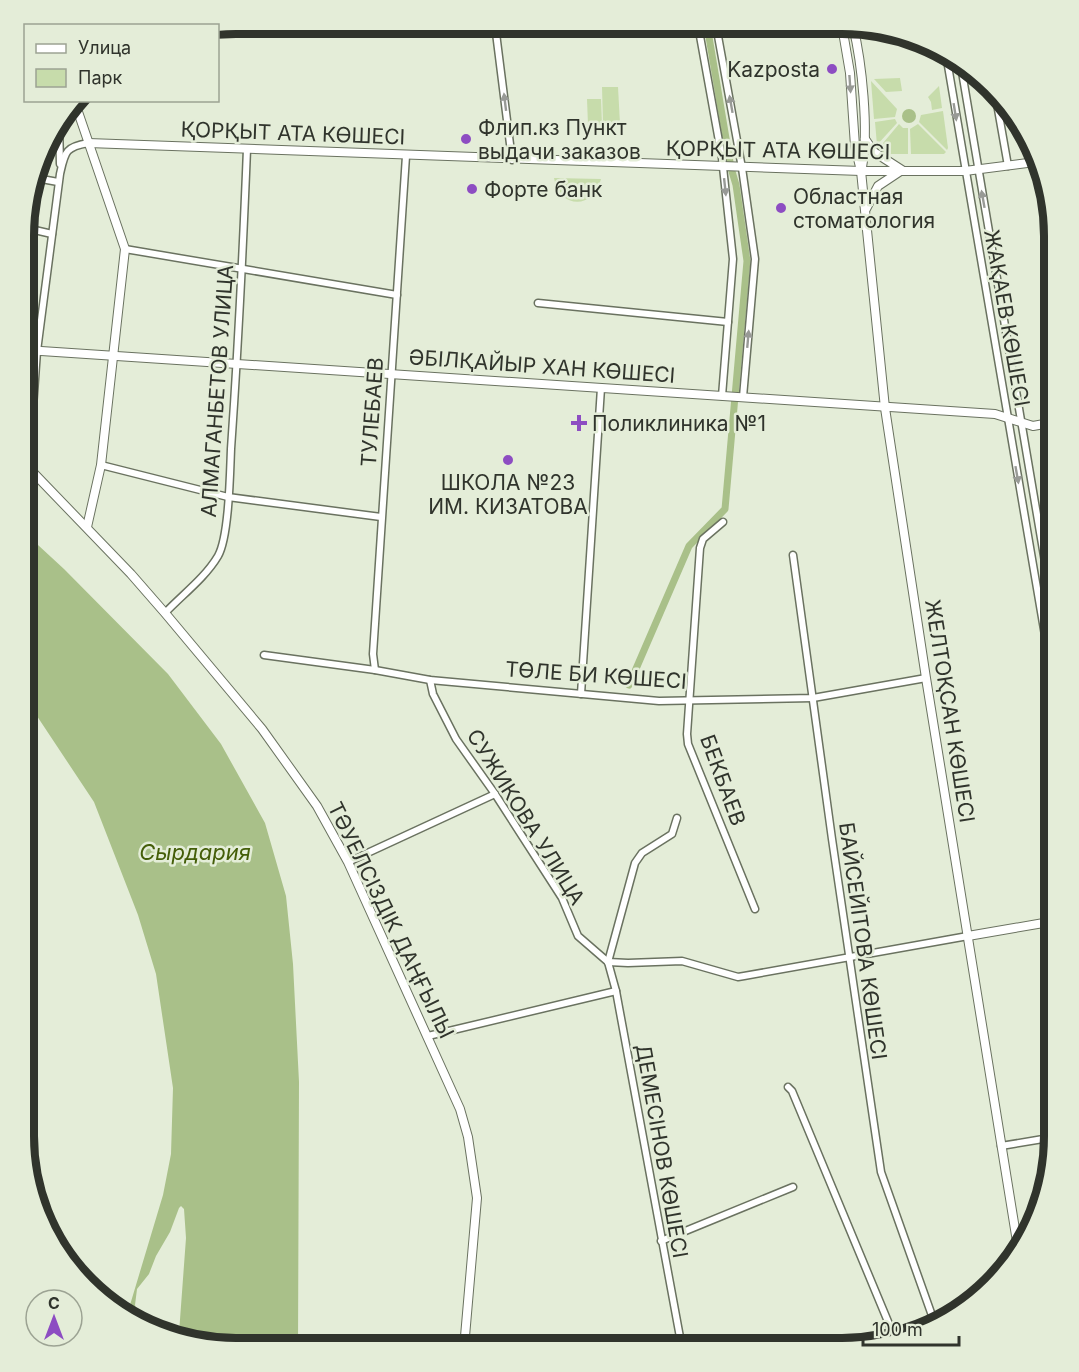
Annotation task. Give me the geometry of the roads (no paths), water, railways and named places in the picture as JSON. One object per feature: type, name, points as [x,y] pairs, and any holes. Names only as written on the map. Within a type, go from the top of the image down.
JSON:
[{"type":"street","points":[[496,34],[512,160]]},
{"type":"street","points":[[700,34],[723,167],[733,259],[722,396]]},
{"type":"street","points":[[718,34],[742,168],[755,259],[743,397]]},
{"type":"street","name":"ЖЕЛТОҚСАН КӨШЕСІ","points":[[843,34],[850,73],[855,146],[861,171],[885,408],[1016,1237]]},
{"type":"street","name":"ЖЕЛТОҚСАН КӨШЕСІ","points":[[854,35],[860,71],[865,139],[861,171]]},
{"type":"street","name":"ЖАҚАЕВ КӨШЕСІ","points":[[948,64],[1007,417],[1045,618]]},
{"type":"street","name":"ЖАҚАЕВ КӨШЕСІ","points":[[962,75],[1045,560]]},
{"type":"street","points":[[998,108],[1008,166]]},
{"type":"street","points":[[78,112],[125,249],[101,465],[87,527]]},
{"type":"street","points":[[865,139],[874,152],[902,170],[878,186],[865,210]]},
{"type":"street","points":[[59,140],[60,174]]},
{"type":"street","points":[[34,393],[58,182],[64,154],[73,146],[88,144]]},
{"type":"street","name":"ҚОРҚЫТ АТА КӨШЕСІ","points":[[88,144],[861,171],[965,171],[1030,163]]},
{"type":"street","name":"АЛМАГАНБЕТОВ УЛИЦА","points":[[165,613],[205,573],[218,555],[223,539],[237,364],[247,149]]},
{"type":"street","name":"ТУЛЕБАЕВ","points":[[375,670],[373,654],[381,517],[406,156]]},
{"type":"street","points":[[43,179],[58,182]]},
{"type":"street","points":[[35,230],[52,234]]},
{"type":"street","points":[[125,249],[396,296]]},
{"type":"street","points":[[538,303],[728,322]]},
{"type":"street","name":"ӘБІЛҚАЙЫР ХАН КӨШЕСІ","points":[[34,351],[995,414],[1033,426],[1045,424]]},
{"type":"street","points":[[580,693],[601,388]]},
{"type":"street","points":[[101,465],[228,497],[381,517]]},
{"type":"street","name":"ТӘУЕЛСІЗДІК ДАҢҒЫЛЫ","points":[[34,473],[87,527],[165,613],[268,736],[317,806],[348,862],[460,1109],[468,1137],[477,1198],[465,1337]]},
{"type":"street","name":"БЕКБАЕВ","points":[[723,522],[703,539],[700,548],[688,744],[755,909]]},
{"type":"street","name":"БАЙСЕЙІТОВА КӨШЕСІ","points":[[793,555],[880,1172],[932,1316]]},
{"type":"street","name":"ТӨЛЕ БИ КӨШЕСІ","points":[[264,655],[430,680],[659,701],[813,698],[926,678]]},
{"type":"street","name":"СУЖИКОВА УЛИЦА","points":[[430,680],[433,694],[456,739],[495,794],[562,898],[578,936],[608,962]]},
{"type":"street","points":[[348,862],[495,794]]},
{"type":"street","points":[[677,818],[672,834],[642,854],[635,863],[608,962],[682,961],[738,977],[1044,923]]},
{"type":"street","name":"ДЕМЕСІНОВ КӨШЕСІ","points":[[608,962],[616,991],[679,1337]]},
{"type":"street","points":[[428,1036],[616,991]]},
{"type":"street","points":[[788,1087],[792,1091],[892,1331]]},
{"type":"street","points":[[1001,1146],[1044,1139]]},
{"type":"street","points":[[661,1241],[793,1187]]},
{"type":"water","points":[[909,109],[914,111],[916,116],[914,121],[909,123],[904,121],[902,116],[904,111]]},
{"type":"water","name":"Сырдария","points":[[34,541],[168,674],[221,744],[265,823],[286,896],[293,964],[299,1082],[298,1337],[223,1337],[179,1329],[186,1238],[184,1209],[181,1206],[149,1274],[137,1289],[137,1311],[130,1306],[163,1195],[171,1154],[173,1088],[156,974],[138,915],[94,802],[34,712]]},
{"type":"waterway","points":[[629,685],[689,546],[725,509],[747,261],[736,185],[731,168],[709,34]]},
{"type":"place","name":"Kazposta","points":[[832,69]]},
{"type":"place","name":"Флип.кз Пункт выдачи заказов","points":[[466,139]]},
{"type":"place","name":"Форте банк","points":[[472,189]]},
{"type":"place","name":"Областная стоматология","points":[[781,208]]},
{"type":"place","name":"Поликлиника №1","points":[[579,423]]},
{"type":"place","name":"ШКОЛА №23 ИМ. КИЗАТОВА","points":[[508,460]]}]
